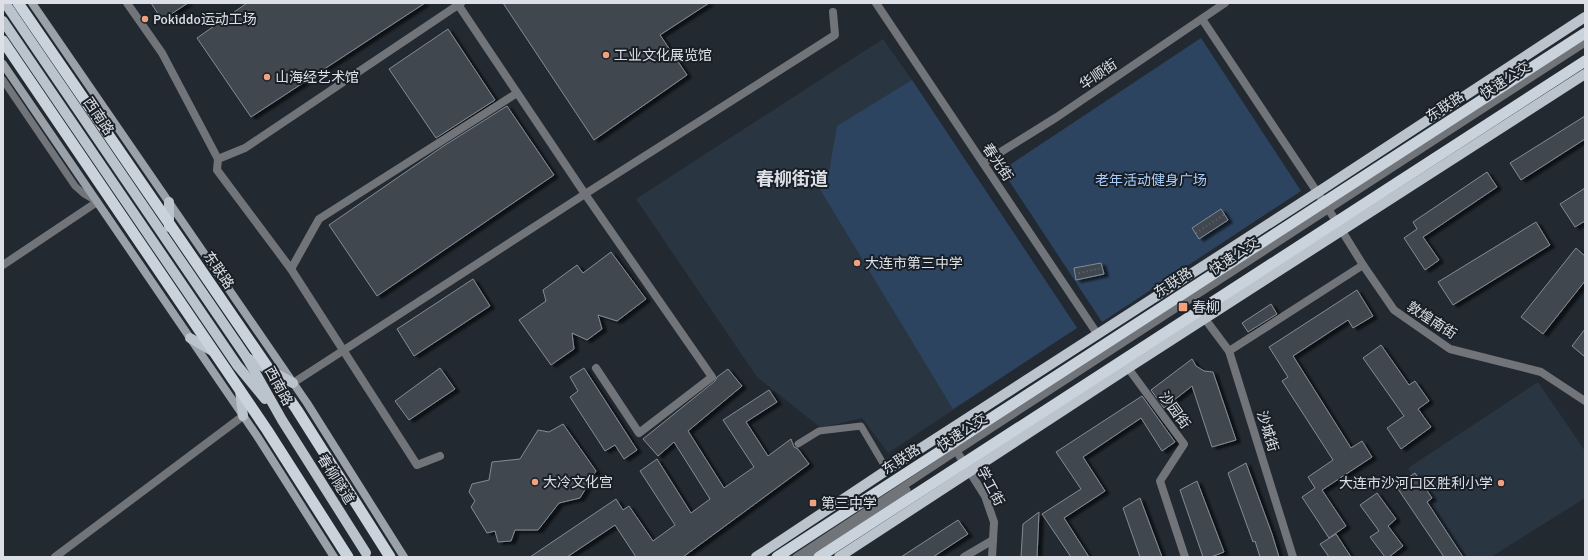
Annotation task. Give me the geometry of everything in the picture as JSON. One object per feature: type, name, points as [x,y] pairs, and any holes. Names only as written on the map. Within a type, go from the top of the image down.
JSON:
[{"type":"highway","name":"东联路","points":[[18,3],[297,410],[390,557]]},
{"type":"highway","name":"东联路","points":[[777,557],[1585,32]]},
{"type":"highway","points":[[3,41],[267,430],[348,557]]},
{"type":"highway","points":[[819,557],[1585,60]]},
{"type":"main road","name":"西南路","points":[[5,3],[247,358],[282,420]]},
{"type":"main road","name":"西南路","points":[[32,3],[293,383],[404,557]]},
{"type":"main road","points":[[756,557],[887,470],[1098,335],[1585,17]]},
{"type":"main road","name":"西南路","points":[[3,21],[237,366],[282,420]]},
{"type":"main road","points":[[3,64],[243,416],[334,557]]},
{"type":"main road","points":[[839,557],[1128,368],[1585,74]]},
{"type":"main road","points":[[168,243],[169,202]]},
{"type":"main road","points":[[190,338],[237,366],[243,416]]},
{"type":"main road","points":[[247,358],[293,383]]},
{"type":"main road","name":"春柳隧道","points":[[282,420],[366,553]]},
{"type":"street","points":[[127,3],[162,54],[218,159],[217,170],[291,269],[417,465],[440,456]]},
{"type":"street","name":"华顺街","points":[[983,163],[1057,117],[1225,3]]},
{"type":"street","points":[[218,159],[245,148],[459,4],[585,194],[712,377],[639,433],[596,368]]},
{"type":"street","name":"春光街","points":[[878,5],[1098,335]]},
{"type":"street","points":[[293,383],[585,194],[835,35],[833,12]]},
{"type":"street","name":"敦煌南街","points":[[1202,19],[1318,192],[1363,265],[1394,310],[1450,349],[1541,372],[1585,401]]},
{"type":"street","points":[[291,269],[319,220],[517,92]]},
{"type":"street","points":[[3,265],[97,202]]},
{"type":"street","points":[[1229,351],[1363,265]]},
{"type":"street","name":"沙城街","points":[[1205,319],[1229,351],[1293,557]]},
{"type":"street","name":"沙园街","points":[[1128,368],[1184,444],[1160,482],[1185,557]]},
{"type":"street","points":[[55,557],[243,416]]},
{"type":"street","name":"学工街","points":[[947,432],[969,472],[985,496],[994,522],[992,557]]},
{"type":"street","points":[[964,557],[993,540]]},
{"type":"lane","name":"快速公交","points":[[796,557],[1330,211],[1585,43]]},
{"type":"lane","name":"快速公交","points":[[1330,211],[1585,48]]},
{"type":"lane","points":[[3,80],[75,186],[97,202]]},
{"type":"lane","points":[[798,444],[819,431],[861,426],[887,470]]},
{"type":"lane","name":"快速公交","points":[[806,557],[958,453]]},
{"type":"path","points":[[1196,233],[1225,214]]},
{"type":"path","points":[[1075,274],[1102,268]]},
{"type":"shaded area","name":"大连市第三中学","points":[[883,39],[912,80],[1077,328],[888,453],[862,418],[821,428],[757,377],[636,199]]},
{"type":"shaded area","name":"大连市沙河口区胜利小学","points":[[1538,382],[1585,451],[1585,498],[1491,557],[1460,557],[1408,468]]},
{"type":"green space","name":"老年活动健身广场","points":[[1201,38],[1301,191],[1102,322],[1002,170]]},
{"type":"green space","points":[[912,80],[1077,328],[953,409],[815,181],[829,172],[837,126]]},
{"type":"building","points":[[151,3],[188,3],[162,20]]},
{"type":"building","name":"山海经艺术馆","points":[[247,3],[425,3],[251,117],[197,38]]},
{"type":"building","name":"工业文化展览馆","points":[[503,3],[709,3],[660,35],[687,75],[594,140]]},
{"type":"building","points":[[448,29],[495,100],[436,138],[389,69]]},
{"type":"building","points":[[507,106],[554,175],[377,296],[329,225],[442,147]]},
{"type":"building","points":[[1585,116],[1585,139],[1521,180],[1510,163]]},
{"type":"building","points":[[1487,172],[1497,187],[1423,237],[1439,260],[1425,270],[1404,238],[1417,229],[1413,222]]},
{"type":"building","points":[[1585,188],[1585,221],[1575,227],[1560,204]]},
{"type":"building","points":[[1221,209],[1228,220],[1199,239],[1192,228]]},
{"type":"building","points":[[1536,222],[1550,245],[1453,305],[1438,282]]},
{"type":"building","points":[[1576,248],[1585,256],[1585,281],[1543,334],[1521,317]]},
{"type":"building","points":[[611,252],[646,299],[617,321],[598,315],[602,329],[587,340],[572,333],[574,349],[551,365],[519,320],[546,301],[543,290],[577,265],[583,273]]},
{"type":"building","points":[[1101,263],[1104,274],[1076,280],[1074,268]]},
{"type":"building","points":[[473,279],[490,306],[414,356],[397,329]]},
{"type":"building","points":[[1357,290],[1373,316],[1353,328],[1348,320],[1293,356],[1351,448],[1362,441],[1372,457],[1322,490],[1346,526],[1329,538],[1302,497],[1315,488],[1308,477],[1333,460],[1282,381],[1288,377],[1269,347]]},
{"type":"building","points":[[1271,304],[1277,314],[1248,332],[1242,323]]},
{"type":"building","points":[[1585,329],[1585,357],[1572,346]]},
{"type":"building","points":[[1381,345],[1409,385],[1415,381],[1429,401],[1418,409],[1431,427],[1401,449],[1387,428],[1404,416],[1363,358]]},
{"type":"building","points":[[1192,359],[1196,366],[1204,371],[1213,372],[1236,440],[1212,447],[1192,386],[1164,408],[1151,390]]},
{"type":"building","points":[[440,368],[455,389],[409,420],[395,401]]},
{"type":"building","points":[[584,368],[637,450],[624,459],[615,445],[605,451],[570,397],[578,391],[570,377]]},
{"type":"building","points":[[728,369],[742,386],[688,431],[724,488],[754,467],[723,420],[769,390],[777,402],[746,422],[768,456],[791,439],[794,447],[798,449],[809,464],[683,557],[636,557],[615,525],[567,557],[530,557],[616,499],[623,510],[629,506],[653,541],[675,525],[640,471],[657,459],[691,513],[710,499],[674,442],[658,456],[643,439]]},
{"type":"building","points":[[1142,396],[1175,442],[1162,451],[1141,418],[1083,457],[1105,491],[1064,518],[1089,557],[1071,557],[1042,514],[1081,489],[1056,452]]},
{"type":"building","name":"大冷文化宫","points":[[563,424],[596,471],[580,498],[559,503],[538,530],[515,530],[511,541],[498,542],[495,531],[487,533],[471,507],[475,501],[469,492],[472,484],[489,480],[492,462],[520,459],[538,430],[549,432]]},
{"type":"building","points":[[1246,463],[1279,557],[1260,557],[1255,541],[1253,542],[1228,473]]},
{"type":"building","points":[[1415,473],[1432,498],[1427,502],[1463,557],[1444,557],[1396,486]]},
{"type":"building","points":[[1197,481],[1224,552],[1211,557],[1203,557],[1180,490]]},
{"type":"building","points":[[1377,493],[1396,519],[1388,526],[1403,546],[1389,557],[1385,557],[1370,537],[1379,531],[1360,505]]},
{"type":"building","points":[[1140,498],[1162,557],[1140,557],[1123,508]]},
{"type":"building","points":[[1039,512],[1037,557],[1021,557],[1023,524]]},
{"type":"building","points":[[958,520],[968,534],[933,557],[901,557]]},
{"type":"building","points":[[1336,534],[1351,557],[1329,557],[1320,544]]},
{"type":"place","name":"Pokiddo运动工场","points":[[145,19]]},
{"type":"place","name":"工业文化展览馆","points":[[606,55]]},
{"type":"place","name":"山海经艺术馆","points":[[267,77]]},
{"type":"place","name":"大连市第三中学","points":[[857,263]]},
{"type":"place","name":"春柳","points":[[1183,307]]},
{"type":"place","name":"大冷文化宫","points":[[535,482]]},
{"type":"place","name":"大连市沙河口区胜利小学","points":[[1501,483]]},
{"type":"place","name":"第三中学","points":[[813,503]]},
{"type":"district","name":"春柳街道","points":[[792,179]]}]
